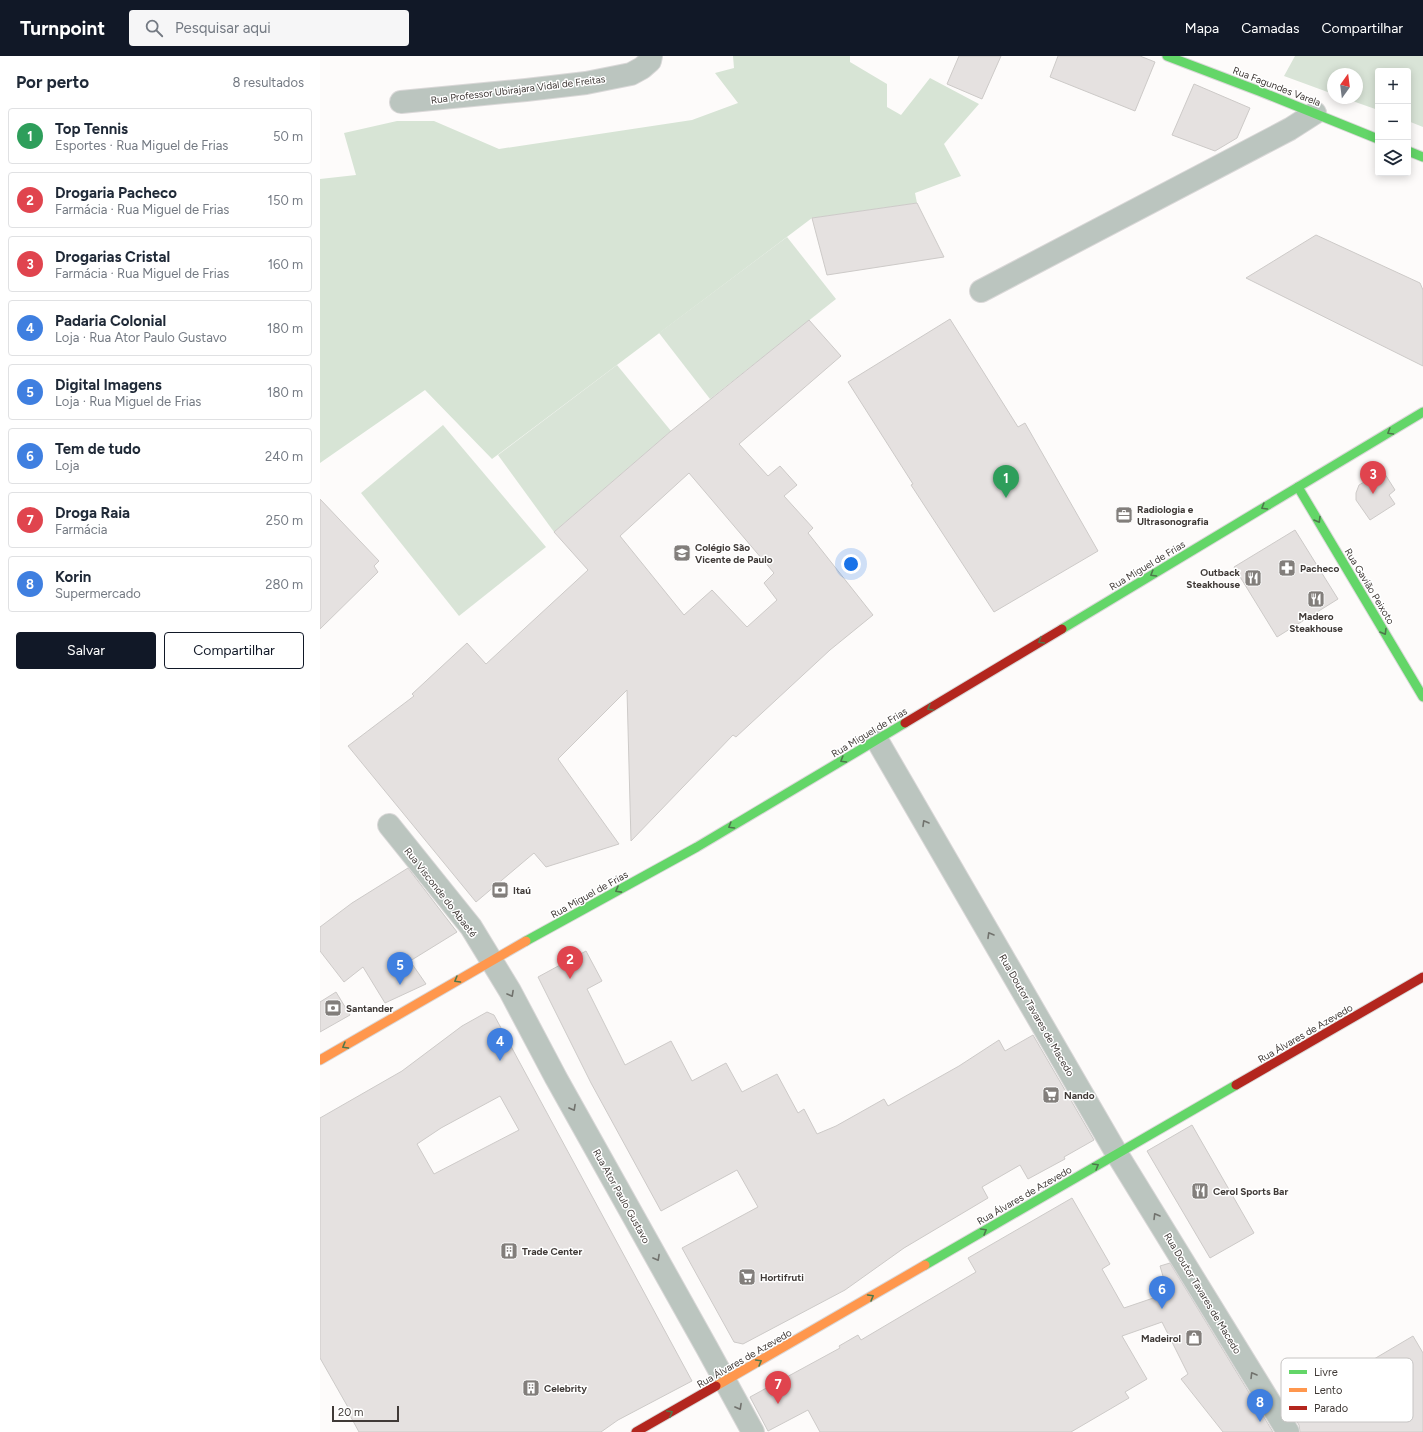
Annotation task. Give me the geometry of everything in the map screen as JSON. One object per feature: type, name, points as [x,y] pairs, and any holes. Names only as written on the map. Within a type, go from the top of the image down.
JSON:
[{"type":"main road","name":"Rua Fagundes Varela","points":[[1166,56],[1315,113],[1375,138]]},
{"type":"main road","points":[[1411,152],[1423,158]]},
{"type":"main road","name":"Rua Miguel de Frias","points":[[320,1060],[491,960],[697,847],[1423,412]]},
{"type":"main road","name":"Rua Gavião Peixoto","points":[[1298,487],[1423,697]]},
{"type":"main road","name":"Rua Álvares de Azevedo","points":[[636,1432],[1423,977]]},
{"type":"street","name":"Rua Professor Ubirajara Vidal de Freitas","points":[[401,102],[586,83],[631,74],[642,68],[650,61],[651,56]]},
{"type":"street","points":[[981,291],[1290,129],[1315,113]]},
{"type":"street","name":"Rua Doutor Tavares de Macedo","points":[[877,740],[1117,1154],[1281,1421]]},
{"type":"street","name":"Rua Visconde do Abaeté","points":[[389,825],[471,927],[491,960]]},
{"type":"street","name":"Rua Ator Paulo Gustavo","points":[[491,960],[510,991],[556,1078],[753,1432]]},
{"type":"street","name":"Rua Doutor Tavares de Macedo","points":[[1282,1422],[1288,1432]]},
{"type":"shaded area","points":[[1295,56],[1423,56],[1423,127],[1411,122],[1411,68],[1375,68],[1375,109],[1361,104],[1363,104],[1363,68],[1327,68],[1327,92],[1284,76]]},
{"type":"shaded area","points":[[787,237],[836,299],[710,399],[659,333]]},
{"type":"shaded area","points":[[617,365],[671,431],[554,532],[498,455]]},
{"type":"shaded area","points":[[443,425],[546,547],[459,616],[361,493]]},
{"type":"green space","points":[[733,56],[850,56],[850,62],[887,84],[887,107],[901,115],[930,78],[979,104],[944,144],[961,176],[915,193],[917,203],[812,218],[492,459],[425,390],[320,463],[320,179],[356,175],[344,133],[397,121],[434,121],[499,149],[692,120],[738,103],[715,73],[734,68]]},
{"type":"building","points":[[959,56],[1001,56],[982,99],[947,84]]},
{"type":"building","points":[[1058,56],[1140,56],[1155,62],[1135,111],[1050,77]]},
{"type":"building","points":[[1194,84],[1250,108],[1237,138],[1215,151],[1172,135]]},
{"type":"building","points":[[917,203],[944,257],[827,275],[812,218]]},
{"type":"building","points":[[1316,235],[1420,283],[1423,290],[1423,366],[1246,278]]},
{"type":"building","points":[[950,319],[1018,427],[1025,423],[1098,551],[994,612],[911,485],[913,484],[848,382]]},
{"type":"building","points":[[809,320],[841,356],[739,444],[768,476],[780,466],[797,485],[784,496],[813,528],[808,533],[873,615],[830,650],[736,737],[733,735],[631,841],[627,690],[558,759],[619,844],[546,867],[534,853],[476,902],[348,746],[414,696],[412,694],[467,643],[486,664],[588,570],[554,532],[671,431]],"holes":[[[689,473],[774,573],[764,583],[777,600],[747,627],[712,590],[684,615],[620,536]]]},
{"type":"building","points":[[1383,471],[1395,490],[1389,495],[1395,504],[1370,520],[1356,500],[1356,493],[1359,485]]},
{"type":"building","points":[[320,499],[379,561],[374,566],[378,572],[320,629]]},
{"type":"building","points":[[1295,530],[1338,599],[1277,637],[1234,567]]},
{"type":"building","points":[[408,868],[457,932],[410,961],[426,984],[385,1003],[363,967],[344,982],[320,951],[320,927],[352,903]]},
{"type":"building","points":[[586,951],[602,981],[587,989],[625,1065],[671,1041],[692,1081],[726,1063],[742,1092],[777,1074],[798,1113],[804,1109],[817,1134],[836,1126],[884,1099],[888,1106],[959,1066],[999,1040],[1005,1051],[1033,1035],[1094,1140],[1064,1157],[1065,1159],[1028,1179],[1020,1165],[982,1187],[988,1198],[904,1248],[845,1290],[743,1344],[734,1342],[682,1248],[758,1207],[737,1170],[661,1211],[591,1083],[538,977]]},
{"type":"building","name":"Santander","points":[[336,992],[350,1015],[320,1032],[320,1002]]},
{"type":"building","points":[[487,1012],[494,1015],[692,1381],[618,1420],[601,1432],[359,1432],[347,1410],[349,1409],[320,1358],[320,1118],[402,1071],[462,1026]],"holes":[[[500,1096],[519,1130],[434,1174],[417,1144],[441,1128]]]},
{"type":"building","name":"Cerol Sports Bar","points":[[1192,1125],[1254,1233],[1210,1258],[1147,1151]]},
{"type":"building","points":[[1072,1198],[1110,1264],[1102,1269],[1124,1308],[1168,1293],[1160,1266],[1170,1263],[1273,1432],[1223,1432],[1181,1379],[1188,1374],[1162,1322],[1122,1336],[1147,1379],[1125,1392],[1129,1398],[1071,1432],[820,1432],[808,1410],[768,1431],[750,1397],[840,1348],[839,1346],[858,1335],[861,1340],[976,1272],[968,1258]]},
{"type":"building","points":[[1413,1336],[1423,1353],[1423,1432],[1300,1432],[1297,1422],[1413,1422],[1413,1358],[1376,1358]]},
{"type":"traffic: fast","points":[[1167,56],[1375,138]]},
{"type":"traffic: fast","points":[[1411,152],[1423,157]]},
{"type":"traffic: fast","points":[[1423,412],[1298,487],[1423,697]]},
{"type":"traffic: fast","points":[[1062,629],[1298,487]]},
{"type":"traffic: fast","points":[[526,941],[697,847],[905,723]]},
{"type":"traffic: fast","points":[[925,1265],[1236,1085]]},
{"type":"traffic: slow","points":[[320,1060],[526,941]]},
{"type":"traffic: slow","points":[[716,1386],[925,1265]]},
{"type":"traffic: jam","points":[[905,723],[1062,629]]},
{"type":"traffic: jam","points":[[1236,1085],[1423,977]]},
{"type":"traffic: jam","points":[[636,1432],[716,1386]]},
{"type":"place","name":"Drogarias Cristal","points":[[1373,494]]},
{"type":"place","name":"Top Tennis","points":[[1006,498]]},
{"type":"place","name":"Radiologia e Ultrasonografia","points":[[1124,515]]},
{"type":"place","name":"Colégio São Vicente de Paulo","points":[[682,553]]},
{"type":"place","name":"Pacheco","points":[[1287,568]]},
{"type":"place","name":"Outback Steakhouse","points":[[1253,578]]},
{"type":"place","name":"Madero Steakhouse","points":[[1316,599]]},
{"type":"place","name":"Itaú","points":[[500,890]]},
{"type":"place","name":"Drogaria Pacheco","points":[[570,979]]},
{"type":"place","name":"Digital Imagens","points":[[400,985]]},
{"type":"place","name":"Santander","points":[[333,1008]]},
{"type":"place","name":"Padaria Colonial","points":[[500,1061]]},
{"type":"place","name":"Nando","points":[[1051,1095]]},
{"type":"place","name":"Cerol Sports Bar","points":[[1200,1191]]},
{"type":"place","name":"Trade Center","points":[[509,1251]]},
{"type":"place","name":"Hortifruti","points":[[747,1277]]},
{"type":"place","name":"Tem de tudo","points":[[1162,1309]]},
{"type":"place","name":"Madeirol","points":[[1194,1338]]},
{"type":"place","name":"Celebrity","points":[[531,1388]]},
{"type":"place","name":"Droga Raia","points":[[778,1404]]},
{"type":"place","name":"Korin","points":[[1260,1422]]}]
